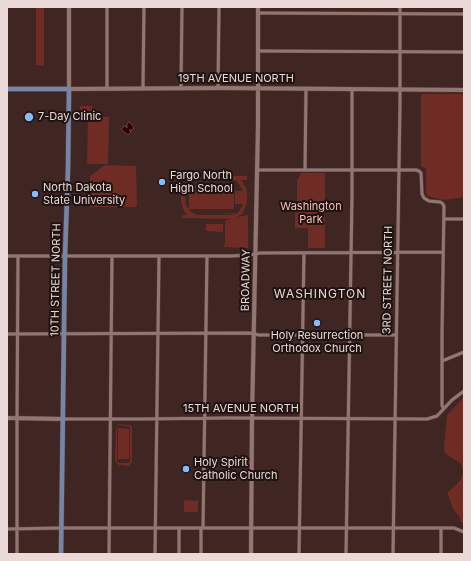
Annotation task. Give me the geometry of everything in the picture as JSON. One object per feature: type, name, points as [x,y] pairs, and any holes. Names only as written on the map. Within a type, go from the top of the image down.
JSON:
[{"type":"main road","name":"19TH AVENUE NORTH","points":[[7,89],[69,89]]},
{"type":"main road","name":"10TH STREET NORTH","points":[[61,554],[69,89]]},
{"type":"street","name":"10TH STREET NORTH","points":[[69,89],[70,7]]},
{"type":"street","points":[[106,89],[107,7]]},
{"type":"street","points":[[143,88],[144,7]]},
{"type":"street","points":[[181,88],[182,7]]},
{"type":"street","points":[[218,88],[219,7]]},
{"type":"street","name":"BROADWAY","points":[[251,554],[258,7]]},
{"type":"street","name":"3RD STREET NORTH","points":[[393,554],[400,7]]},
{"type":"street","points":[[258,13],[464,14]]},
{"type":"street","points":[[258,52],[464,52]]},
{"type":"street","name":"19TH AVENUE NORTH","points":[[69,89],[258,88],[464,90]]},
{"type":"street","points":[[305,170],[306,89]]},
{"type":"street","points":[[346,554],[352,90]]},
{"type":"street","points":[[257,170],[419,171],[421,174],[422,194],[424,198],[429,201],[442,203],[444,206],[442,361],[442,405],[444,408]]},
{"type":"street","points":[[444,219],[464,219]]},
{"type":"street","points":[[7,256],[231,256],[304,253],[443,252]]},
{"type":"street","points":[[299,554],[304,253]]},
{"type":"street","points":[[17,554],[18,256]]},
{"type":"street","points":[[109,554],[112,256]]},
{"type":"street","points":[[155,554],[159,256]]},
{"type":"street","points":[[201,554],[207,256]]},
{"type":"street","points":[[7,334],[249,333],[259,335],[396,336]]},
{"type":"street","points":[[442,361],[464,352]]},
{"type":"street","name":"15TH AVENUE NORTH","points":[[7,418],[427,419],[437,416],[452,400],[464,391]]},
{"type":"street","points":[[7,528],[454,528],[464,532]]},
{"type":"street","points":[[179,528],[179,554]]},
{"type":"street","points":[[441,528],[441,554]]},
{"type":"green space","points":[[36,7],[44,7],[43,66],[36,65]]},
{"type":"green space","points":[[421,94],[464,94],[464,197],[443,200],[428,196],[426,193],[426,169],[421,166]]},
{"type":"green space","points":[[80,106],[92,106],[92,115],[80,115]]},
{"type":"green space","points":[[88,117],[109,117],[108,164],[87,164]]},
{"type":"green space","points":[[105,165],[136,166],[136,207],[90,207],[90,176]]},
{"type":"green space","name":"Washington Park","points":[[301,173],[325,173],[325,248],[308,248],[308,228],[295,228],[297,180]]},
{"type":"green space","points":[[197,176],[247,176],[247,180],[241,180],[246,188],[247,202],[243,213],[237,217],[248,215],[248,248],[224,247],[225,221],[231,219],[182,218],[182,215],[188,215],[184,211],[181,201],[181,194],[183,186],[189,179]],"holes":[[[198,179],[237,181],[243,191],[235,191],[235,204],[243,204],[236,214],[217,213],[235,214],[197,215],[191,212],[186,205],[185,194],[191,181]]]},
{"type":"green space","points":[[189,185],[234,186],[234,209],[189,209]]},
{"type":"green space","points":[[206,224],[223,224],[223,232],[206,231]]},
{"type":"green space","points":[[464,397],[464,524],[461,522],[459,516],[453,509],[448,495],[448,492],[459,482],[462,477],[462,466],[445,453],[444,448],[447,415]]},
{"type":"green space","points":[[119,424],[130,425],[132,427],[132,462],[129,466],[119,465],[115,461],[117,426]],"holes":[[[119,425],[130,427],[130,461],[129,463],[120,463],[117,462],[117,428]]]},
{"type":"green space","points":[[118,428],[129,429],[129,459],[118,459]]},
{"type":"green space","points":[[184,500],[198,501],[198,512],[184,512]]},
{"type":"shaded area","points":[[129,122],[134,128],[129,130],[131,132],[128,135],[121,129],[125,126],[127,128],[127,124]]},
{"type":"place","name":"7-Day Clinic","points":[[29,117]]},
{"type":"place","name":"Fargo North High School","points":[[162,182]]},
{"type":"place","name":"North Dakota State University","points":[[35,194]]},
{"type":"place","name":"Holy Resurrection Orthodox Church","points":[[317,323]]},
{"type":"place","name":"Holy Spirit Catholic Church","points":[[186,469]]},
{"type":"district","name":"WASHINGTON","points":[[320,294]]}]
